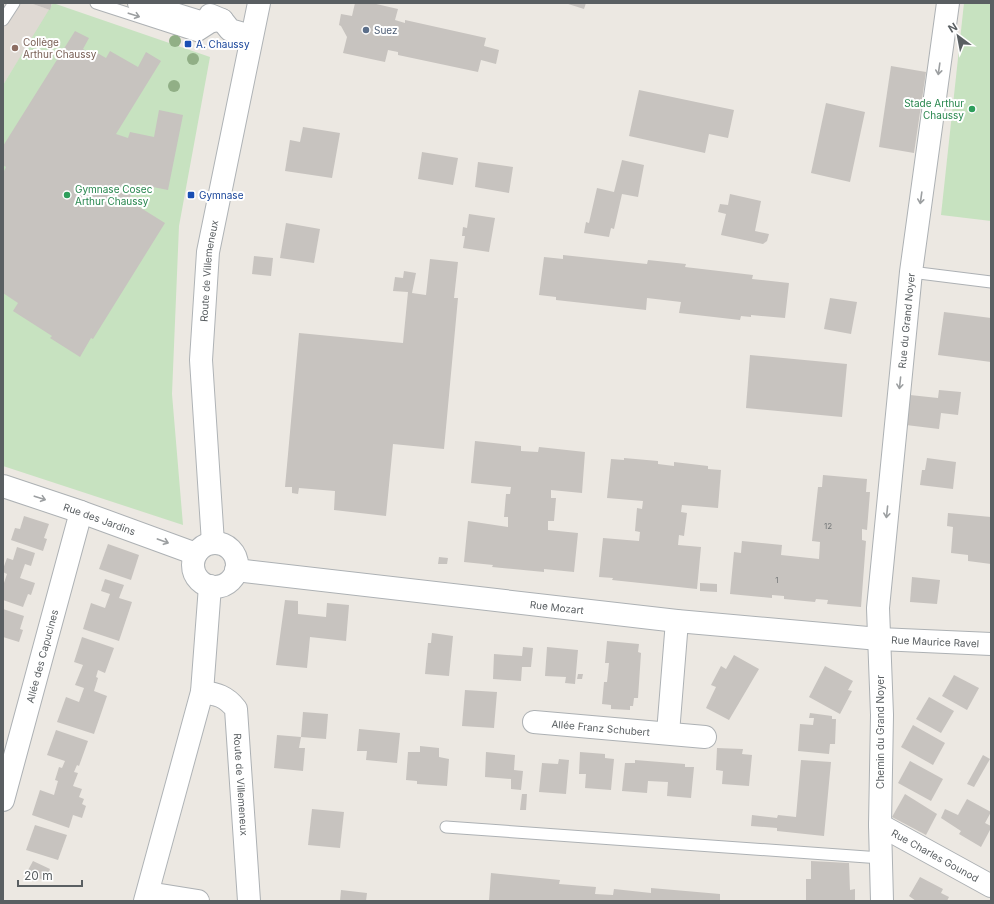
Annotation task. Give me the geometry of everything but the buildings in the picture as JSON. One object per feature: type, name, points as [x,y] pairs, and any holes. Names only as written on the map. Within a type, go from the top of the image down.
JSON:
[{"type":"street","points":[[139,3],[200,22],[222,20]]},
{"type":"street","points":[[182,3],[222,20],[230,30],[251,36]]},
{"type":"street","name":"Route de Villemeneux","points":[[205,548],[201,360],[208,252],[258,3]]},
{"type":"street","name":"Rue du Grand Noyer","points":[[879,640],[878,608],[911,272],[948,3]]},
{"type":"street","name":"Rue des Jardins","points":[[3,486],[82,512],[205,548]]},
{"type":"street","name":"Allée des Capucines","points":[[3,800],[82,512]]},
{"type":"street","points":[[226,546],[232,551],[237,563],[236,570],[233,576],[223,584],[210,586],[204,584],[196,575],[193,563],[205,548],[226,546]]},
{"type":"street","name":"Rue Mozart","points":[[236,570],[676,621],[879,640]]},
{"type":"street","points":[[198,901],[146,897],[202,692],[210,586]]},
{"type":"street","points":[[668,733],[676,621]]},
{"type":"street","name":"Rue Maurice Ravel","points":[[879,640],[991,644]]},
{"type":"street","name":"Chemin du Grand Noyer","points":[[879,640],[882,715],[880,825]]},
{"type":"street","name":"Route de Villemeneux","points":[[202,692],[221,695],[230,701],[236,709],[249,901]]},
{"type":"street","name":"Allée Franz Schubert","points":[[534,722],[705,737]]},
{"type":"street","points":[[880,825],[882,901]]},
{"type":"street","name":"Rue Charles Gounod","points":[[880,825],[991,886]]},
{"type":"lane","points":[[3,20],[14,3]]},
{"type":"lane","points":[[96,3],[198,36],[222,20]]},
{"type":"lane","points":[[911,272],[991,282]]},
{"type":"lane","points":[[446,827],[881,858]]},
{"type":"shaded area","name":"Collège Arthur Chaussy","points":[[3,3],[30,3],[50,10],[3,85]]},
{"type":"green space","points":[[53,3],[210,57],[179,226],[172,394],[183,525],[3,466],[3,85]]},
{"type":"green space","name":"Stade Arthur Chaussy","points":[[964,3],[991,3],[991,221],[941,215]]},
{"type":"place","name":"Suez","points":[[366,30]]},
{"type":"place","name":"A. Chaussy","points":[[188,44]]},
{"type":"place","name":"Collège Arthur Chaussy","points":[[15,48]]},
{"type":"place","name":"Stade Arthur Chaussy","points":[[972,109]]},
{"type":"place","name":"Gymnase Cosec Arthur Chaussy","points":[[67,195]]},
{"type":"place","name":"Gymnase","points":[[191,195]]}]
